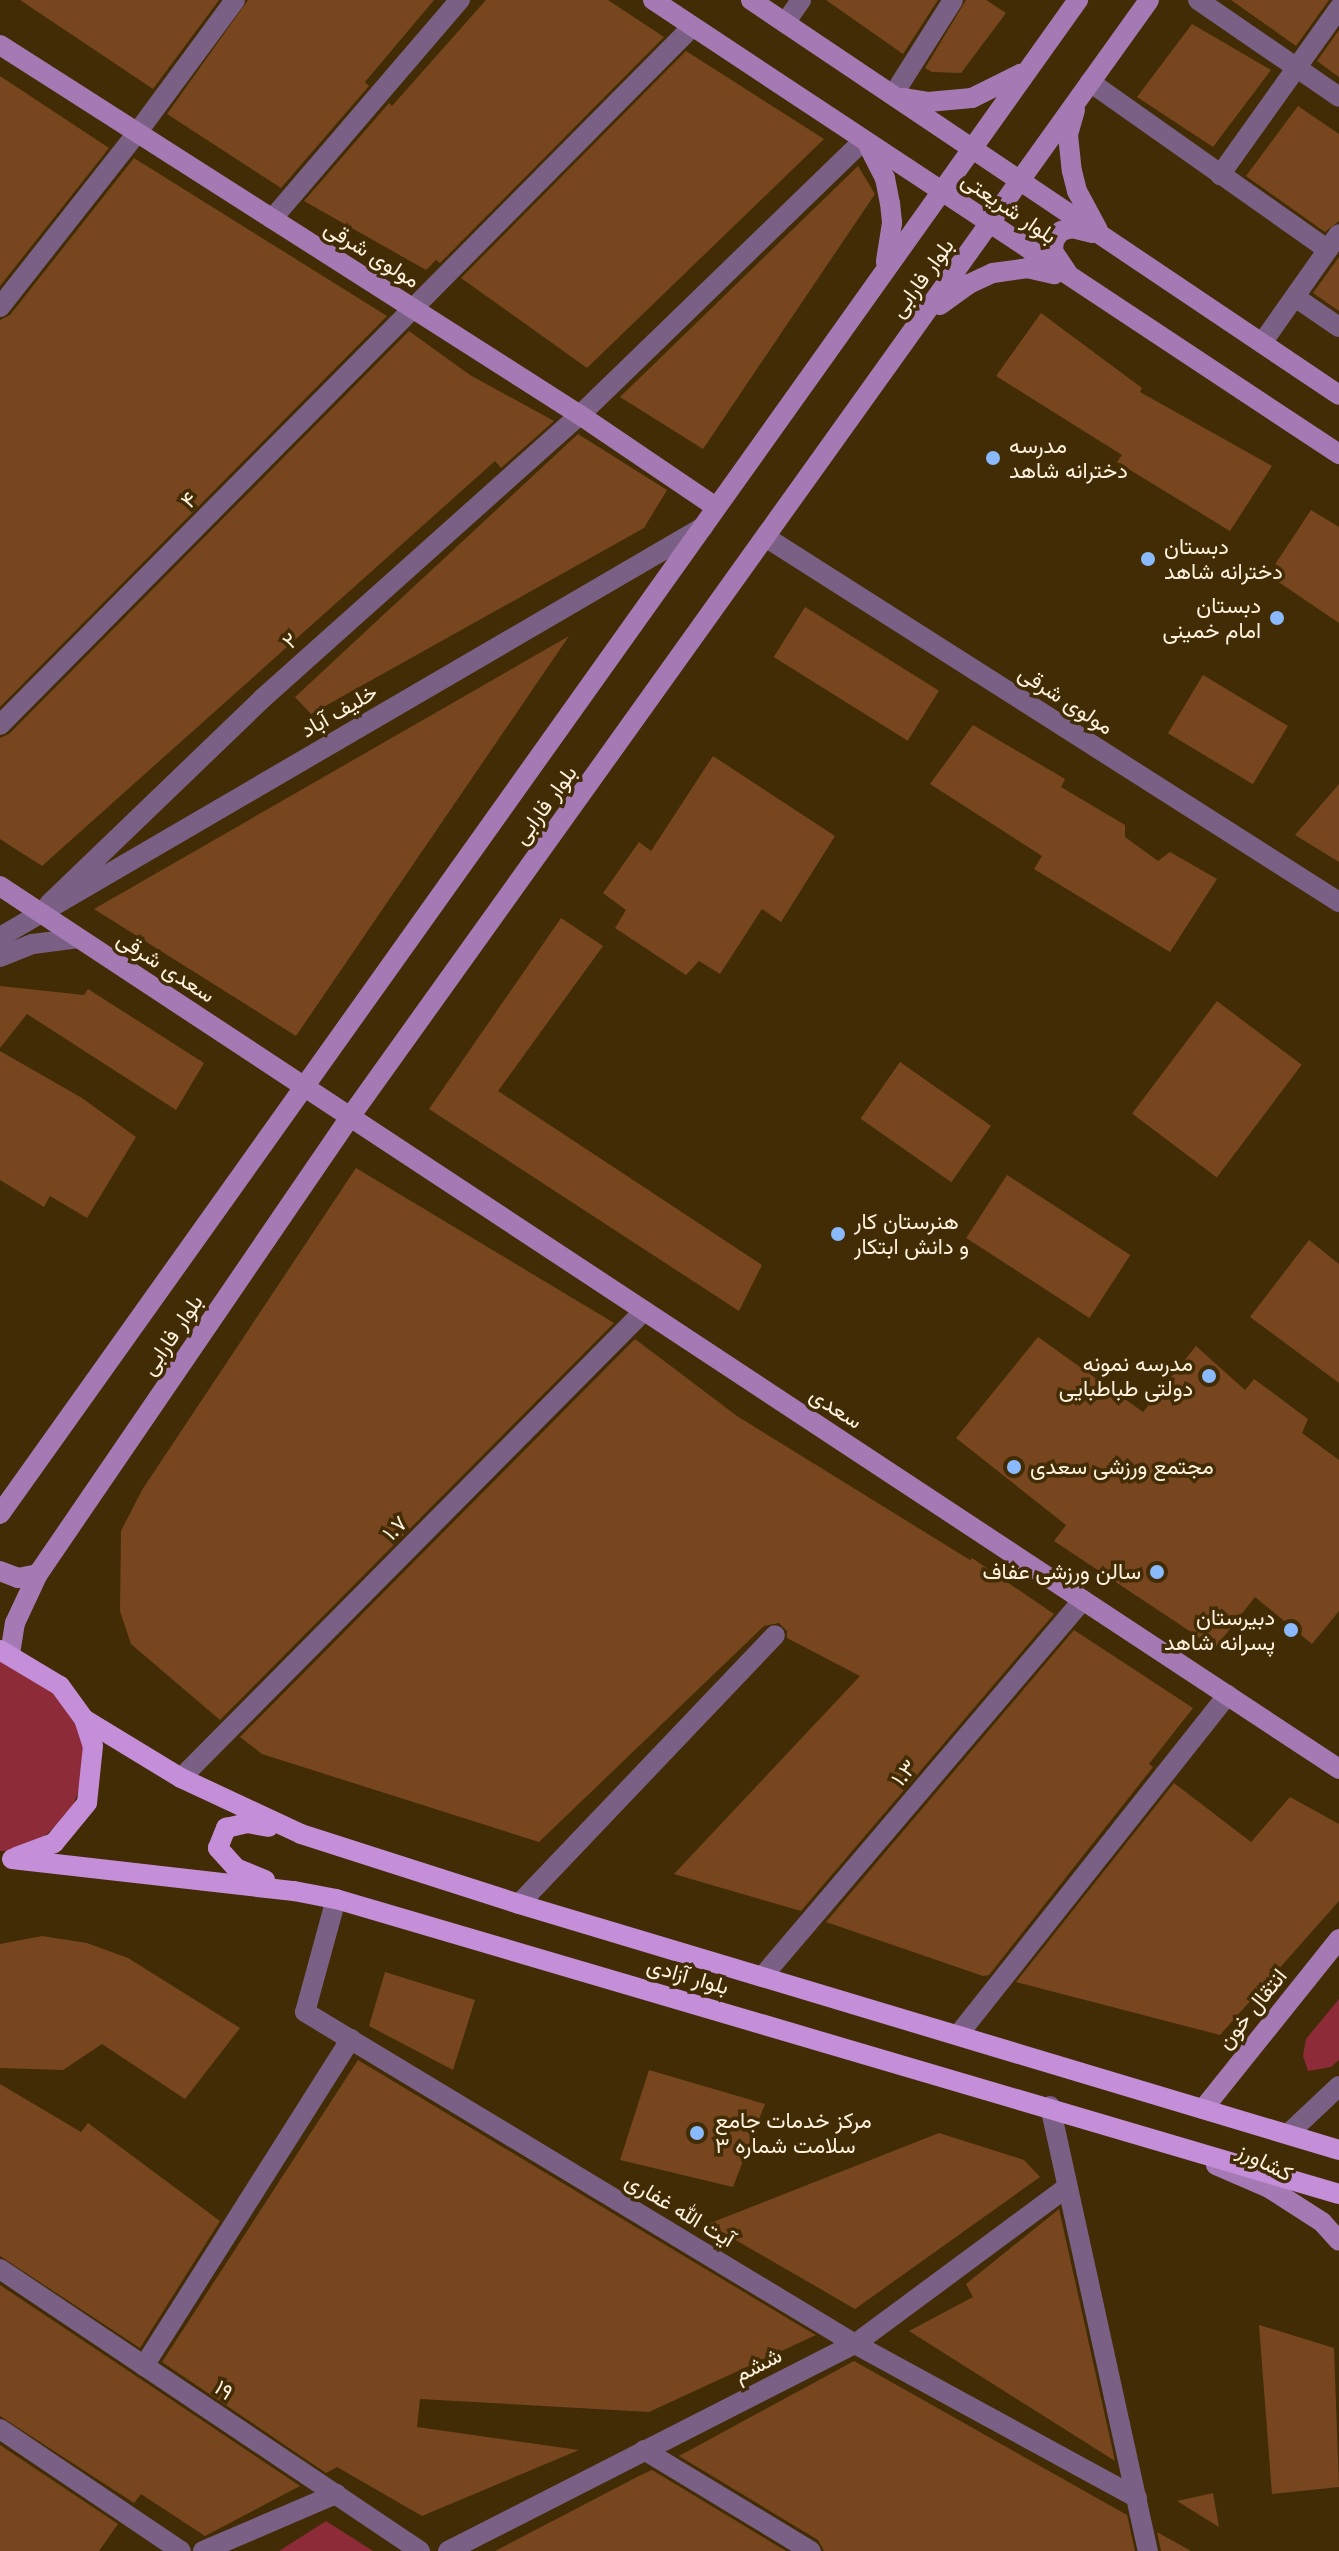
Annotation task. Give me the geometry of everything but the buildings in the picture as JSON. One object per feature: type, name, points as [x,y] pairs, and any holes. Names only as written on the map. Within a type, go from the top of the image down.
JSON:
[{"type":"main road","name":"بلوار شریعتی","points":[[653,0],[1339,454]]},
{"type":"main road","name":"بلوار شریعتی","points":[[751,0],[1339,395]]},
{"type":"main road","name":"بلوار فارابی","points":[[0,1514],[306,1088],[939,190],[1078,0]]},
{"type":"main road","name":"بلوار فارابی","points":[[5,1652],[38,1574],[350,1117],[1149,0]]},
{"type":"main road","name":"مولوی شرقی","points":[[0,45],[580,415],[716,507]]},
{"type":"main road","points":[[893,95],[928,102],[972,98],[1027,70]]},
{"type":"main road","points":[[1084,90],[1068,135],[1072,171],[1085,209],[1103,237]]},
{"type":"main road","points":[[864,140],[885,178],[890,203],[892,223],[884,269]]},
{"type":"main road","points":[[1076,281],[1053,251],[1054,240],[1061,231],[1072,228],[1103,237]]},
{"type":"main road","points":[[924,316],[969,284],[1013,268],[1041,269],[1076,281]]},
{"type":"main road","name":"سعدی شرقی","points":[[0,886],[306,1088]]},
{"type":"main road","name":"سعدی","points":[[306,1088],[1339,1769]]},
{"type":"main road","points":[[0,1571],[18,1578],[38,1574]]},
{"type":"main road","points":[[5,1652],[60,1686],[84,1719],[93,1746],[94,1764],[87,1803],[54,1843],[6,1859]]},
{"type":"main road","name":"بلوار آزادی","points":[[84,1719],[181,1778],[301,1834],[519,1904],[1339,2150]]},
{"type":"main road","points":[[294,1891],[236,1868],[218,1848],[226,1828],[247,1823],[301,1834]]},
{"type":"main road","name":"بلوار آزادی","points":[[6,1859],[294,1891],[336,1899],[1050,2106],[1339,2194]]},
{"type":"main road","name":"انتقال خون","points":[[1203,2109],[1339,1939]]},
{"type":"main road","name":"کشاورز","points":[[1161,2140],[1269,2188],[1322,2222],[1339,2241]]},
{"type":"street","points":[[0,307],[137,133],[235,0]]},
{"type":"street","points":[[272,219],[460,0]]},
{"type":"street","points":[[785,23],[801,0]]},
{"type":"street","points":[[893,95],[953,0]]},
{"type":"street","points":[[1198,0],[1339,97]]},
{"type":"street","points":[[1220,175],[1339,8]]},
{"type":"street","name":"۴","points":[[0,725],[692,27]]},
{"type":"street","points":[[1084,90],[1333,242],[1262,343]]},
{"type":"street","name":"۲","points":[[40,913],[263,698],[580,415],[864,140]]},
{"type":"street","points":[[1295,297],[1339,327]]},
{"type":"street","name":"خلیف آباد","points":[[0,937],[703,527]]},
{"type":"street","name":"مولوی شرقی","points":[[767,538],[1339,902]]},
{"type":"street","points":[[0,957],[33,944],[79,938]]},
{"type":"street","name":"۱.۷","points":[[181,1778],[644,1311]]},
{"type":"street","name":"۱.۳","points":[[762,1977],[1083,1600]]},
{"type":"street","points":[[519,1904],[775,1635]]},
{"type":"street","points":[[958,2035],[1227,1695]]},
{"type":"street","name":"آیت الله غفاری","points":[[336,1899],[305,2012],[855,2344],[1137,2498]]},
{"type":"street","points":[[144,2366],[351,2039]]},
{"type":"street","points":[[1288,2134],[1339,2086]]},
{"type":"street","points":[[1050,2106],[1148,2551]]},
{"type":"street","name":"ششم","points":[[448,2551],[855,2344],[1067,2187]]},
{"type":"street","name":"۱۹","points":[[0,2269],[420,2551]]},
{"type":"street","points":[[0,2429],[181,2551]]},
{"type":"street","points":[[644,2450],[811,2551]]},
{"type":"street","points":[[203,2551],[336,2494]]},
{"type":"shaded area","points":[[0,1659],[25,1671],[65,1703],[84,1738],[84,1775],[71,1812],[39,1841],[23,1850],[0,1851]]},
{"type":"shaded area","points":[[1339,1999],[1339,2060],[1331,2067],[1308,2071],[1303,2056],[1306,2039]]},
{"type":"shaded area","points":[[326,2521],[373,2551],[279,2551]]},
{"type":"place","name":"مدرسه دخترانه شاهد","points":[[993,458]]},
{"type":"place","name":"دبستان دخترانه شاهد","points":[[1148,559]]},
{"type":"place","name":"دبستان امام خمینی","points":[[1277,618]]},
{"type":"place","name":"هنرستان کار و دانش ابتکار","points":[[838,1234]]},
{"type":"place","name":"مدرسه نمونه دولتی طباطبایی","points":[[1209,1376]]},
{"type":"place","name":"مجتمع ورزشی سعدی","points":[[1014,1467]]},
{"type":"place","name":"سالن ورزشی عفاف","points":[[1157,1572]]},
{"type":"place","name":"دبیرستان پسرانه شاهد","points":[[1291,1630]]},
{"type":"place","name":"مرکز خدمات جامع سلامت شماره ۳","points":[[697,2133]]}]
